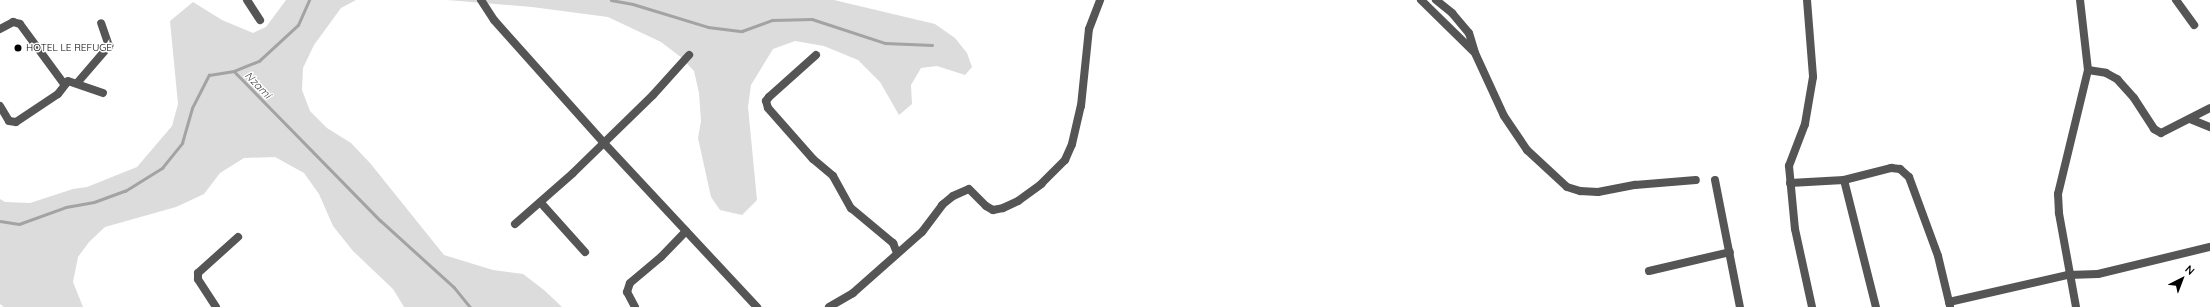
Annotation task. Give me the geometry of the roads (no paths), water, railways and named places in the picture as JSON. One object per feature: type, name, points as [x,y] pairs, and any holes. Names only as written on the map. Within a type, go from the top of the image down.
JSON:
[{"type":"street","points":[[247,0],[260,20]]},
{"type":"street","points":[[481,0],[494,20],[603,142],[757,307]]},
{"type":"street","points":[[829,307],[852,293],[922,232],[942,205],[964,190],[969,189],[993,210],[1003,208],[1018,201],[1041,184],[1065,160],[1072,144],[1081,106],[1089,29],[1100,0]]},
{"type":"street","points":[[1421,0],[1475,53]]},
{"type":"street","points":[[1436,0],[1452,13],[1469,33],[1475,53],[1504,116],[1527,150],[1567,187],[1580,191],[1598,192],[1635,185],[1696,180]]},
{"type":"street","points":[[1806,0],[1814,78],[1805,124],[1789,166],[1795,229],[1812,307]]},
{"type":"street","points":[[2076,307],[2068,274],[2059,213],[2058,194],[2088,70],[2080,0]]},
{"type":"street","points":[[2176,0],[2194,25]]},
{"type":"street","points":[[0,29],[13,22],[20,24],[64,84]]},
{"type":"street","points":[[78,82],[109,46],[101,24]]},
{"type":"street","points":[[515,224],[541,203],[653,95],[689,55]]},
{"type":"street","points":[[816,55],[769,97],[766,102],[768,108],[808,154],[833,176],[851,208],[893,243],[896,254]]},
{"type":"street","points":[[2088,70],[2106,73],[2117,79],[2134,98],[2154,129],[2161,133],[2210,108]]},
{"type":"street","points":[[0,106],[9,121],[16,122],[58,94],[64,84],[70,80],[104,93]]},
{"type":"street","points":[[2190,119],[2210,127]]},
{"type":"street","points":[[1790,184],[1844,180],[1891,168],[1900,169],[1909,177],[1942,269],[1950,304],[2068,274],[2098,274],[2210,250]]},
{"type":"street","points":[[1715,180],[1740,307]]},
{"type":"street","points":[[1844,180],[1876,307]]},
{"type":"street","points":[[541,203],[585,252]]},
{"type":"street","points":[[635,307],[627,292],[630,283],[661,257],[686,231]]},
{"type":"street","points":[[216,307],[198,279],[198,273],[238,237]]},
{"type":"street","points":[[1649,272],[1730,252]]},
{"type":"waterway","points":[[234,71],[259,61],[298,25],[309,0]]},
{"type":"waterway","points":[[611,0],[633,4],[708,27],[742,31],[772,20],[812,19],[885,43],[932,45]]},
{"type":"waterway","name":"Nzami","points":[[0,221],[19,224],[66,207],[94,202],[125,191],[162,168],[182,143],[192,108],[209,75],[234,71],[380,220],[454,287],[470,307]]},
{"type":"place","name":"HOTEL LE REFUGE","points":[[18,48]]}]
